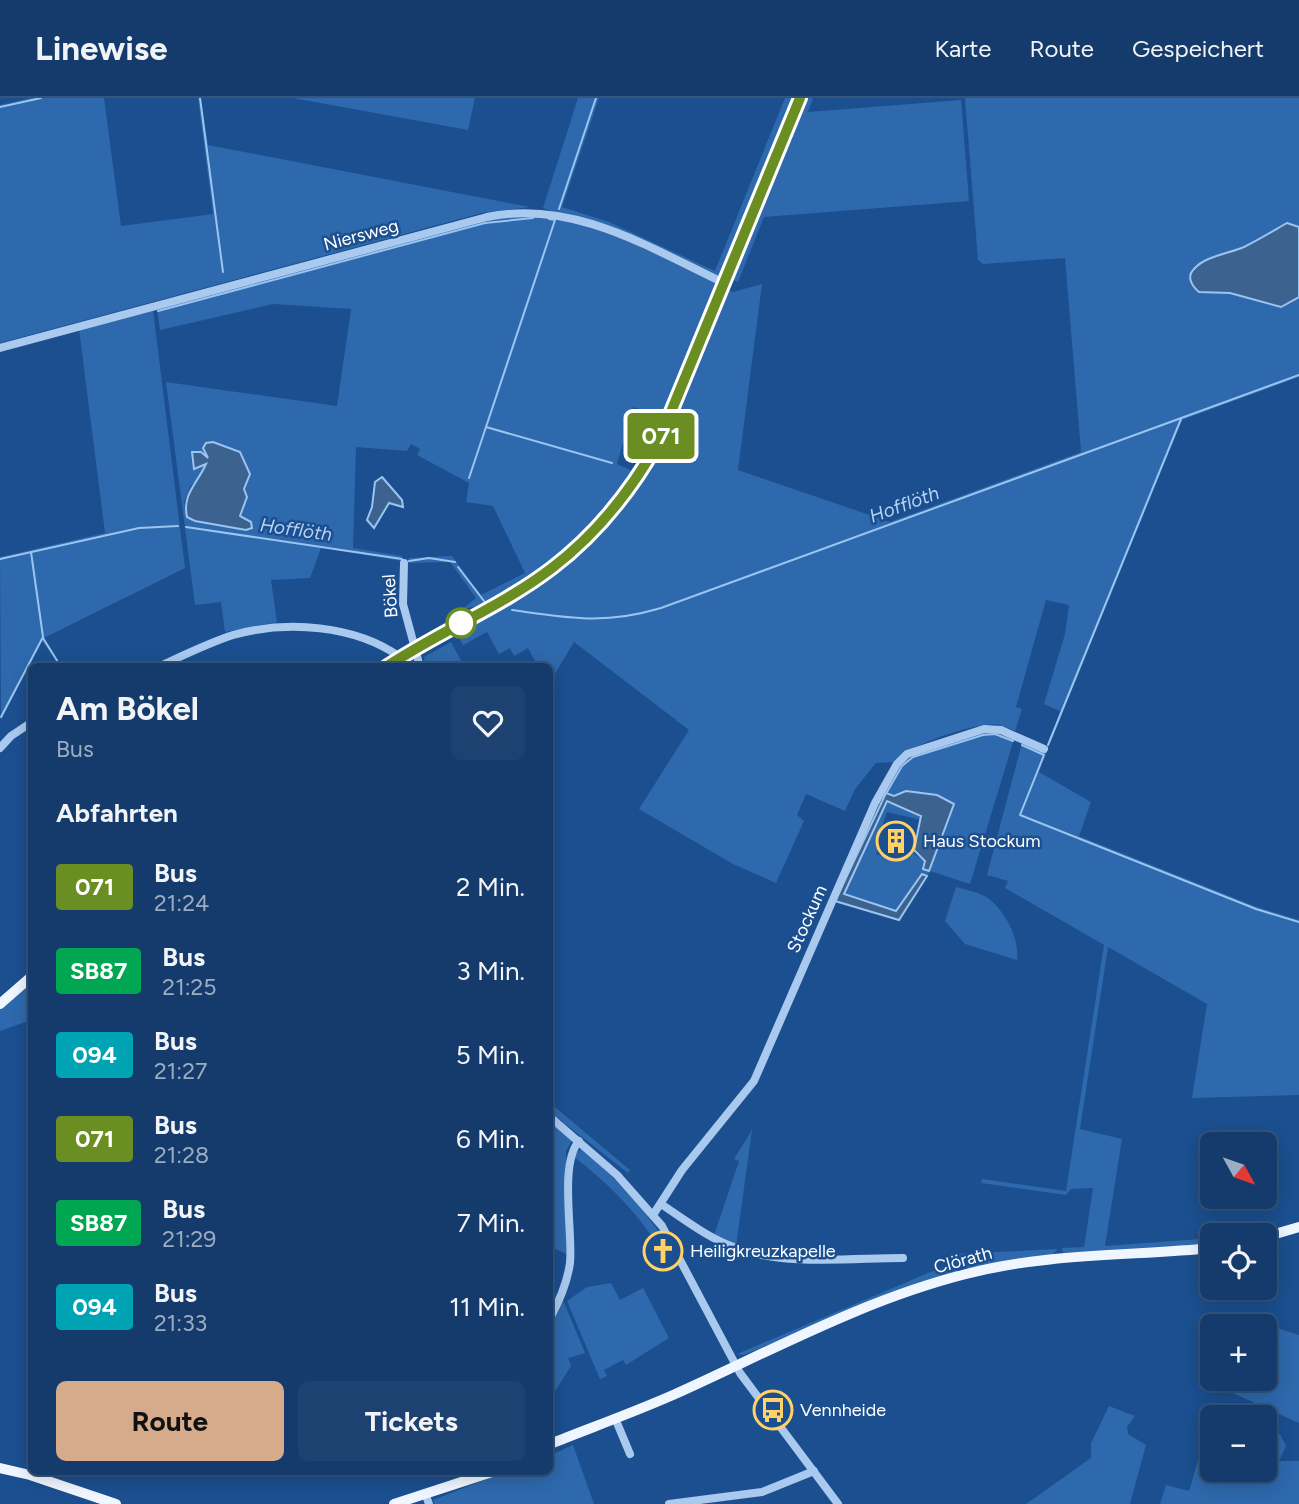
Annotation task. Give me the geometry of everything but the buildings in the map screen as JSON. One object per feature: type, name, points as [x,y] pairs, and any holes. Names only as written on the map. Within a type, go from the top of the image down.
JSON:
[{"type":"main road","points":[[392,663],[551,569],[609,516],[637,480],[659,441],[800,98]]},
{"type":"main road","points":[[0,1004],[28,980]]},
{"type":"main road","points":[[1277,1233],[1299,1227]]},
{"type":"main road","name":"Clörath","points":[[735,1364],[913,1290],[965,1274],[1057,1258],[1200,1249]]},
{"type":"main road","points":[[553,1443],[676,1394],[735,1364]]},
{"type":"main road","points":[[0,1468],[116,1504]]},
{"type":"main road","points":[[448,1484],[462,1475]]},
{"type":"main road","points":[[394,1504],[481,1475]]},
{"type":"street","name":"Niersweg","points":[[0,348],[517,212],[548,214],[592,223],[724,283]]},
{"type":"street","name":"Bökel","points":[[404,563],[403,604],[419,663]]},
{"type":"street","points":[[168,663],[232,636],[261,629],[298,627],[334,631],[380,643],[400,657]]},
{"type":"street","points":[[0,748],[11,736],[28,725]]},
{"type":"street","name":"Stockum","points":[[653,1215],[682,1170],[754,1081],[870,815],[897,764],[907,754],[984,729],[1001,730],[1044,748]]},
{"type":"street","points":[[553,1119],[622,1180],[653,1215],[682,1259],[735,1364],[838,1504]]},
{"type":"street","points":[[553,1313],[563,1295],[570,1262],[570,1157],[579,1141]]},
{"type":"street","points":[[661,1204],[710,1236],[747,1252],[789,1257],[903,1258]]},
{"type":"street","points":[[615,1418],[630,1454]]},
{"type":"street","points":[[669,1504],[762,1492],[814,1471]]},
{"type":"street","points":[[425,1493],[429,1504]]},
{"type":"shaded area","points":[[31,98],[104,98],[121,226],[213,214],[198,98],[201,98],[208,145],[530,207],[482,213],[0,343],[0,105]]},
{"type":"shaded area","points":[[293,98],[475,98],[468,130]]},
{"type":"shaded area","points":[[578,98],[599,98],[562,207],[609,222],[715,271],[785,98],[795,98],[723,273],[718,276],[543,208]]},
{"type":"shaded area","points":[[804,98],[813,98],[808,112],[961,100],[969,201],[764,217],[738,282],[731,279]]},
{"type":"shaded area","points":[[965,98],[1299,98],[1299,227],[1287,223],[1241,248],[1206,261],[1199,292],[1230,293],[1281,307],[1299,297],[1299,377],[1182,420],[1049,746],[1060,711],[1044,704],[1065,634],[1069,605],[1046,600],[1016,707],[1022,709],[1015,731],[999,725],[960,730],[914,748],[894,762],[876,763],[855,789],[845,811],[806,794],[797,815],[804,821],[776,883],[733,864],[639,809],[689,730],[574,642],[553,677],[553,663],[536,663],[528,648],[514,656],[510,648],[499,654],[487,632],[463,645],[459,637],[455,640],[472,623],[570,553],[627,502],[645,476],[677,413],[726,289],[733,292],[762,284],[738,470],[890,522],[1081,452],[1065,258],[983,264],[978,260]]},
{"type":"shaded area","points":[[520,215],[572,222],[621,238],[716,283],[717,288],[660,427],[655,424],[658,415],[633,407],[617,464],[638,473],[602,517],[546,567],[485,605],[467,608],[454,616],[476,598],[450,562],[407,563],[409,558],[452,556],[481,595],[525,573],[493,506],[466,502],[469,483],[417,455],[420,449],[411,444],[407,451],[356,447],[353,548],[402,556],[402,561],[321,548],[310,578],[271,580],[277,622],[225,632],[221,602],[195,605],[166,382],[337,406],[351,309],[273,304],[160,330],[157,309],[484,221]],"holes":[[[240,452],[250,474],[244,489],[247,497],[239,516],[246,530],[195,521],[184,503],[191,485],[199,479],[207,464],[194,469],[191,458]]]},
{"type":"shaded area","points":[[1287,223],[1299,227],[1299,297],[1281,307],[1230,293],[1199,292],[1192,284],[1190,275],[1199,265],[1210,258],[1244,247]]},
{"type":"shaded area","points":[[153,310],[185,568],[44,638],[60,663],[42,641],[31,663],[28,663],[28,668],[1,720],[0,557],[105,533],[79,329]]},
{"type":"shaded area","points":[[213,442],[240,452],[250,474],[244,489],[247,497],[240,516],[251,522],[252,528],[246,530],[195,521],[187,517],[188,495],[206,464],[194,469],[192,452],[201,452],[208,458],[203,448],[206,443]]},
{"type":"shaded area","points":[[382,477],[402,500],[403,507],[389,503],[374,528],[367,520],[372,507],[375,482]]},
{"type":"shaded area","points":[[451,642],[462,663],[425,663],[424,657]]},
{"type":"shaded area","points":[[983,733],[996,733],[1014,739],[970,884],[930,871],[927,876],[922,874],[896,911],[844,895],[887,801],[917,813],[921,820],[887,812],[876,844],[880,846],[876,854],[899,861],[902,855],[906,855],[912,841],[915,842],[914,854],[925,861],[923,869],[929,871],[954,804],[886,793],[906,759]]},
{"type":"shaded area","points":[[1022,743],[1043,753],[1047,751],[1039,772],[1091,802],[1079,836],[1257,907],[1299,920],[1299,1095],[1192,1098],[1207,1004],[1108,947],[1080,1129],[1122,1139],[1105,1246],[1200,1239],[1200,1245],[1063,1253],[1062,1248],[1084,1247],[1093,1188],[1071,1189],[1066,1195],[981,1183],[982,1179],[1066,1191],[1104,945],[1005,888],[1008,881],[987,875]]},
{"type":"shaded area","points":[[906,791],[937,795],[954,804],[929,871],[923,869],[925,861],[914,850],[921,816],[887,801],[844,894],[896,911],[922,874],[927,876],[899,920],[835,901],[886,793],[894,796]]},
{"type":"shaded area","points":[[956,887],[988,898],[1000,910],[1014,935],[1017,960],[965,944],[945,921]]},
{"type":"shaded area","points":[[28,984],[28,1021],[0,1031],[0,1009]]},
{"type":"shaded area","points":[[553,1106],[630,1170],[628,1173],[553,1114]]},
{"type":"shaded area","points":[[553,1124],[572,1140],[566,1151],[566,1254],[553,1248]]},
{"type":"shaded area","points":[[752,1130],[736,1246],[714,1235],[739,1161],[734,1159]]},
{"type":"shaded area","points":[[582,1148],[633,1199],[676,1257],[672,1260],[666,1247],[659,1247],[641,1221],[620,1198],[573,1156]]},
{"type":"shaded area","points":[[1058,1249],[1051,1256],[969,1269],[954,1254]]},
{"type":"shaded area","points":[[954,1262],[958,1264],[957,1272],[891,1294],[744,1355],[737,1354]]},
{"type":"shaded area","points":[[611,1283],[620,1300],[643,1288],[669,1338],[626,1365],[623,1360],[604,1370],[607,1376],[600,1379],[567,1301],[587,1287]]},
{"type":"shaded area","points":[[563,1300],[585,1353],[568,1358],[571,1366],[553,1394],[553,1318]]},
{"type":"shaded area","points":[[1277,1328],[1299,1335],[1299,1423],[1277,1413],[1277,1405],[1259,1405],[1228,1391],[1277,1391]]},
{"type":"shaded area","points":[[1109,1406],[1135,1416],[1127,1427],[1128,1434],[1146,1445],[1130,1504],[1026,1504],[1091,1458],[1091,1443]]},
{"type":"shaded area","points":[[1277,1434],[1280,1434],[1286,1446],[1279,1461],[1299,1461],[1299,1504],[1160,1504],[1166,1485],[1189,1491],[1200,1454],[1200,1482],[1277,1482]]},
{"type":"shaded area","points":[[573,1445],[594,1504],[435,1504],[433,1500],[497,1475],[553,1475],[553,1454]]},
{"type":"waterway","points":[[0,107],[41,98]]},
{"type":"waterway","points":[[200,98],[223,272]]},
{"type":"waterway","points":[[559,209],[596,98]]},
{"type":"waterway","points":[[158,311],[485,223],[533,218]]},
{"type":"waterway","points":[[469,478],[555,220],[549,219]]},
{"type":"waterway","name":"Hofflöth","points":[[512,610],[604,618],[622,617],[661,608],[1299,375]]},
{"type":"waterway","points":[[1048,745],[1181,419]]},
{"type":"waterway","points":[[486,427],[612,463]]},
{"type":"waterway","name":"Hofflöth","points":[[0,559],[139,528],[178,526]]},
{"type":"waterway","name":"Hofflöth","points":[[186,527],[402,559]]},
{"type":"waterway","points":[[29,663],[43,637],[31,552]]},
{"type":"waterway","name":"Hofflöth","points":[[409,561],[429,558],[455,562]]},
{"type":"waterway","name":"Hofflöth","points":[[458,567],[484,601]]},
{"type":"waterway","points":[[43,638],[59,663]]},
{"type":"waterway","points":[[1,717],[28,666]]},
{"type":"waterway","points":[[887,792],[902,766],[913,757],[983,735],[995,734],[1013,741]]},
{"type":"waterway","points":[[1022,745],[1044,755],[1020,815],[1256,909],[1299,922]]},
{"type":"bus line","name":"071","points":[[392,663],[551,569],[609,516],[637,480],[659,441],[800,98]]},
{"type":"place","name":"Haus Stockum","points":[[896,841]]},
{"type":"place","name":"Heiligkreuzkapelle","points":[[663,1251]]},
{"type":"place","name":"Vennheide","points":[[773,1410]]}]
